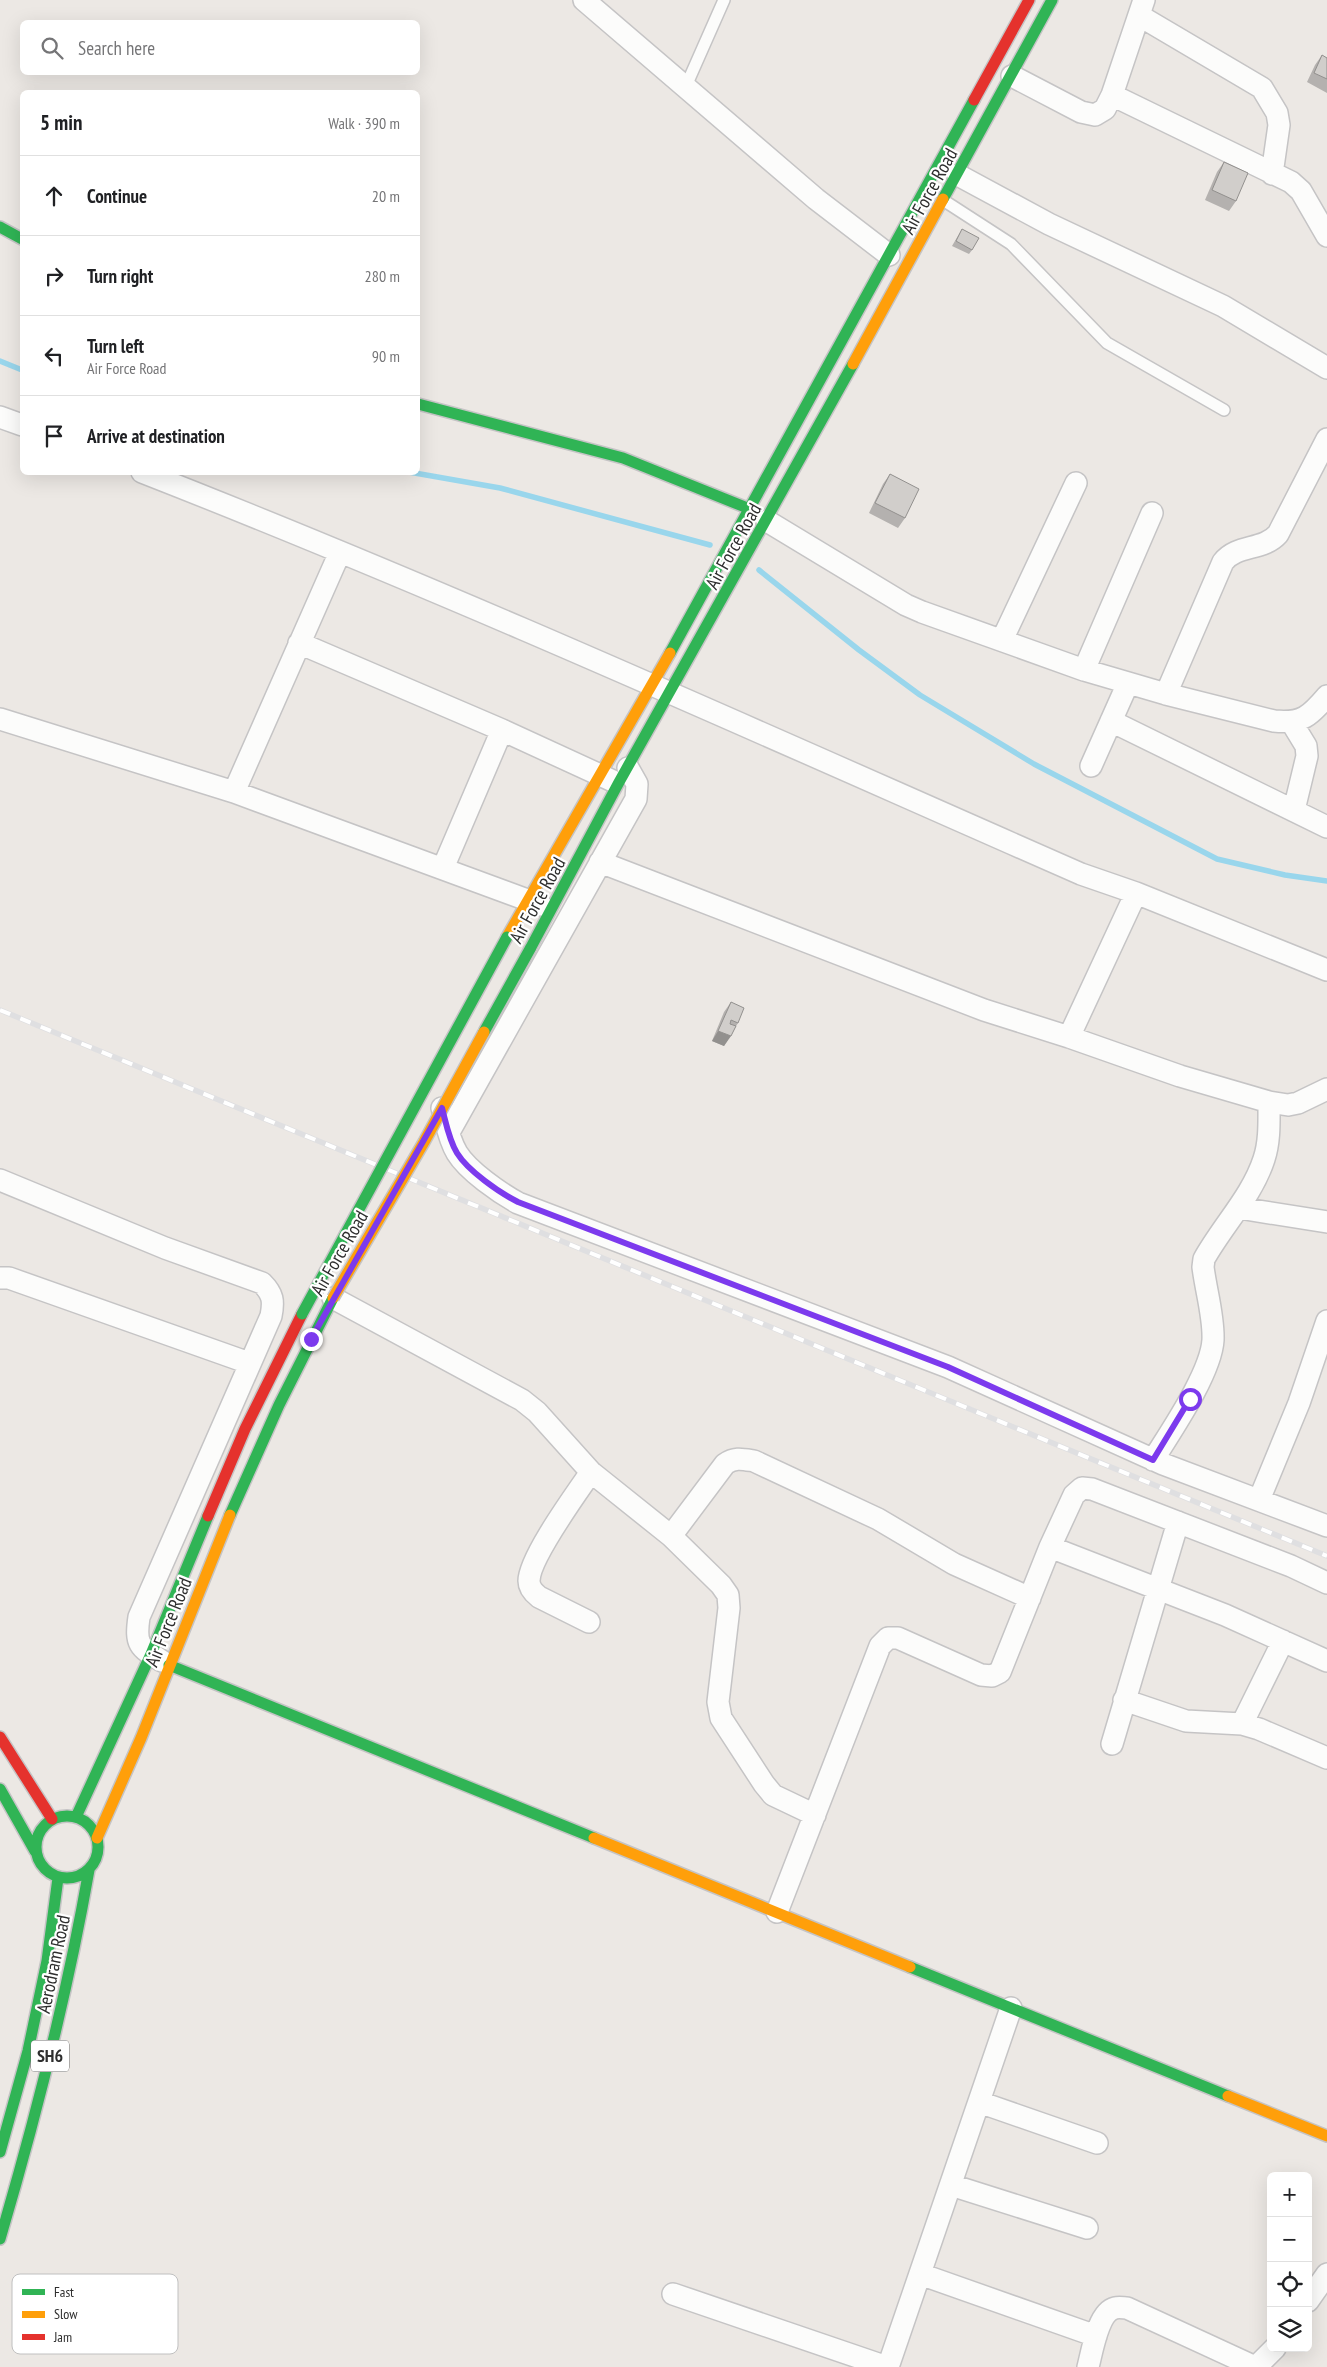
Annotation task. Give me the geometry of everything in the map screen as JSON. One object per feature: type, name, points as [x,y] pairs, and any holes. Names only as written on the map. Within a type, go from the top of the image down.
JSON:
[{"type":"main road","name":"Air Force Road","points":[[97,1838],[140,1739],[168,1665],[271,1421],[333,1298],[553,909],[623,776],[662,690],[750,509],[1029,0]]},
{"type":"main road","name":"Air Force Road","points":[[76,1817],[150,1654],[245,1429],[302,1314],[527,899],[599,775],[662,690],[767,521],[958,175],[1052,0]]},
{"type":"main road","points":[[0,227],[20,239]]},
{"type":"main road","points":[[420,405],[630,460],[750,509]]},
{"type":"main road","points":[[168,1665],[1327,2136]]},
{"type":"main road","points":[[0,1737],[52,1819]]},
{"type":"main road","points":[[0,1789],[35,1851],[39,1863],[47,1872],[58,1878],[70,1879],[82,1876],[89,1870]]},
{"type":"main road","points":[[35,1851],[36,1838],[42,1827],[52,1819],[64,1816],[76,1817],[87,1823],[95,1832],[97,1838]]},
{"type":"main road","name":"SH6","points":[[89,1870],[98,1857],[97,1838]]},
{"type":"main road","name":"Aerodram Road","points":[[0,2239],[28,2143],[61,2011],[89,1870]]},
{"type":"main road","name":"Aerodram Road","points":[[0,2152],[28,2051],[45,1970],[58,1878]]},
{"type":"street","points":[[584,0],[816,198],[889,254]]},
{"type":"street","points":[[1012,76],[1081,112],[1095,115],[1105,109],[1112,96],[1142,8],[1262,88],[1277,112],[1279,125],[1272,174]]},
{"type":"street","points":[[1112,96],[1291,182],[1301,192],[1327,236]]},
{"type":"street","points":[[958,175],[1049,224],[1239,315],[1327,368]]},
{"type":"street","points":[[0,417],[20,425]]},
{"type":"street","points":[[1166,694],[1223,562],[1236,551],[1271,542],[1278,534],[1327,439]]},
{"type":"street","points":[[149,475],[340,552],[662,690],[1081,874],[1136,893],[1327,970]]},
{"type":"street","points":[[1002,640],[1076,483]]},
{"type":"street","points":[[1084,670],[1152,512]]},
{"type":"street","points":[[767,521],[906,605],[1084,670],[1128,684],[1274,721],[1292,723],[1323,706]]},
{"type":"street","points":[[234,792],[340,552]]},
{"type":"street","points":[[299,643],[502,730],[599,775],[623,776],[637,784],[636,799],[449,1132]]},
{"type":"street","points":[[1091,766],[1128,684]]},
{"type":"street","points":[[0,719],[234,792],[553,909]]},
{"type":"street","points":[[1111,721],[1327,826]]},
{"type":"street","points":[[1292,723],[1306,746],[1307,756],[1294,810]]},
{"type":"street","points":[[443,868],[502,730]]},
{"type":"street","points":[[600,862],[984,1010],[1069,1036],[1180,1076],[1269,1102],[1288,1105],[1298,1103],[1327,1089]]},
{"type":"street","points":[[1069,1036],[1136,893]]},
{"type":"street","points":[[1153,1460],[1190,1399],[1211,1351],[1213,1339],[1203,1268],[1204,1258],[1239,1208],[1264,1158],[1269,1134],[1269,1102]]},
{"type":"street","points":[[442,1108],[449,1132],[462,1161],[503,1194],[518,1202],[948,1367],[1153,1460],[1327,1525]]},
{"type":"street","points":[[0,1180],[164,1248],[262,1283],[272,1293],[274,1303],[271,1316],[139,1617],[136,1635],[142,1649],[168,1665]]},
{"type":"street","points":[[1239,1208],[1327,1222]]},
{"type":"street","points":[[0,1278],[8,1278],[249,1363]]},
{"type":"street","points":[[333,1298],[522,1400],[537,1412],[591,1472],[671,1536],[721,1585],[728,1595],[729,1608],[718,1702],[721,1718],[773,1795],[814,1815]]},
{"type":"street","points":[[1259,1500],[1301,1398],[1327,1320]]},
{"type":"street","points":[[671,1536],[725,1464],[733,1459],[743,1459],[754,1462],[878,1519],[954,1564],[1030,1598]]},
{"type":"street","points":[[590,1622],[539,1597],[532,1591],[529,1582],[532,1569],[555,1526],[591,1472]]},
{"type":"street","points":[[776,1912],[880,1646],[888,1638],[898,1638],[982,1675],[992,1676],[1000,1672],[1050,1547],[1074,1496],[1082,1488],[1092,1489],[1178,1522],[1291,1566],[1327,1583]]},
{"type":"street","points":[[1112,1744],[1178,1522]]},
{"type":"street","points":[[1050,1547],[1225,1615],[1327,1661]]},
{"type":"street","points":[[1242,1724],[1283,1641]]},
{"type":"street","points":[[1124,1700],[1186,1721],[1242,1724],[1260,1729],[1327,1758]]},
{"type":"street","points":[[673,2294],[887,2367],[1011,2008]]},
{"type":"street","points":[[979,2102],[1097,2143]]},
{"type":"street","points":[[951,2185],[1087,2228]]},
{"type":"street","points":[[920,2274],[1096,2336]]},
{"type":"street","points":[[1312,2295],[1327,2274]]},
{"type":"street","points":[[1088,2367],[1096,2336],[1106,2314],[1115,2308],[1127,2308],[1256,2367],[1271,2352]]},
{"type":"lane","points":[[686,86],[724,0]]},
{"type":"lane","points":[[943,200],[1011,244],[1107,343],[1224,410]]},
{"type":"building","points":[[1322,55],[1327,58],[1327,79],[1314,73]]},
{"type":"building","points":[[1224,162],[1248,173],[1236,201],[1212,190]]},
{"type":"building","points":[[962,229],[979,238],[972,250],[956,241]]},
{"type":"building","points":[[890,474],[919,489],[905,518],[875,503]]},
{"type":"building","points":[[731,1002],[744,1008],[738,1023],[731,1020],[730,1024],[736,1026],[731,1036],[718,1031]]},
{"type":"waterway","points":[[0,361],[20,369]]},
{"type":"waterway","points":[[420,474],[500,488],[710,545]]},
{"type":"waterway","points":[[759,570],[859,650],[920,695],[1034,764],[1217,859],[1285,875],[1327,881]]},
{"type":"railway","points":[[0,1010],[1327,1556]]},
{"type":"traffic: fast","points":[[943,199],[1052,0]]},
{"type":"traffic: fast","points":[[670,653],[974,100]]},
{"type":"traffic: fast","points":[[0,227],[20,238]]},
{"type":"traffic: fast","points":[[530,949],[618,784],[853,364]]},
{"type":"traffic: fast","points":[[420,405],[623,458],[750,509]]},
{"type":"traffic: fast","points":[[302,1314],[507,937]]},
{"type":"traffic: fast","points":[[484,1032],[530,949]]},
{"type":"traffic: fast","points":[[230,1515],[279,1405],[333,1298]]},
{"type":"traffic: fast","points":[[76,1817],[151,1654],[208,1516]]},
{"type":"traffic: fast","points":[[169,1665],[594,1838]]},
{"type":"traffic: fast","points":[[0,1789],[35,1851]]},
{"type":"traffic: fast","points":[[61,1816],[73,1816],[89,1825],[96,1835],[98,1847],[96,1859],[89,1869],[73,1878],[61,1878],[50,1873],[41,1864],[36,1853],[36,1841],[41,1830],[50,1821],[61,1816]]},
{"type":"traffic: fast","points":[[0,2239],[50,2056],[89,1870]]},
{"type":"traffic: fast","points":[[0,2152],[28,2051],[47,1961],[58,1878]]},
{"type":"traffic: fast","points":[[910,1967],[1228,2096]]},
{"type":"traffic: slow","points":[[853,364],[943,199]]},
{"type":"traffic: slow","points":[[507,937],[670,653]]},
{"type":"traffic: slow","points":[[333,1298],[424,1142],[484,1032]]},
{"type":"traffic: slow","points":[[97,1838],[141,1738],[230,1515]]},
{"type":"traffic: slow","points":[[594,1838],[910,1967]]},
{"type":"traffic: slow","points":[[1228,2096],[1327,2136]]},
{"type":"traffic: jam","points":[[974,100],[1029,0]]},
{"type":"traffic: jam","points":[[208,1516],[245,1429],[302,1314]]},
{"type":"traffic: jam","points":[[0,1737],[52,1819]]},
{"type":"route","points":[[311,1339],[442,1108],[456,1151],[462,1161],[503,1194],[518,1202],[948,1367],[1153,1460],[1190,1399]]}]
